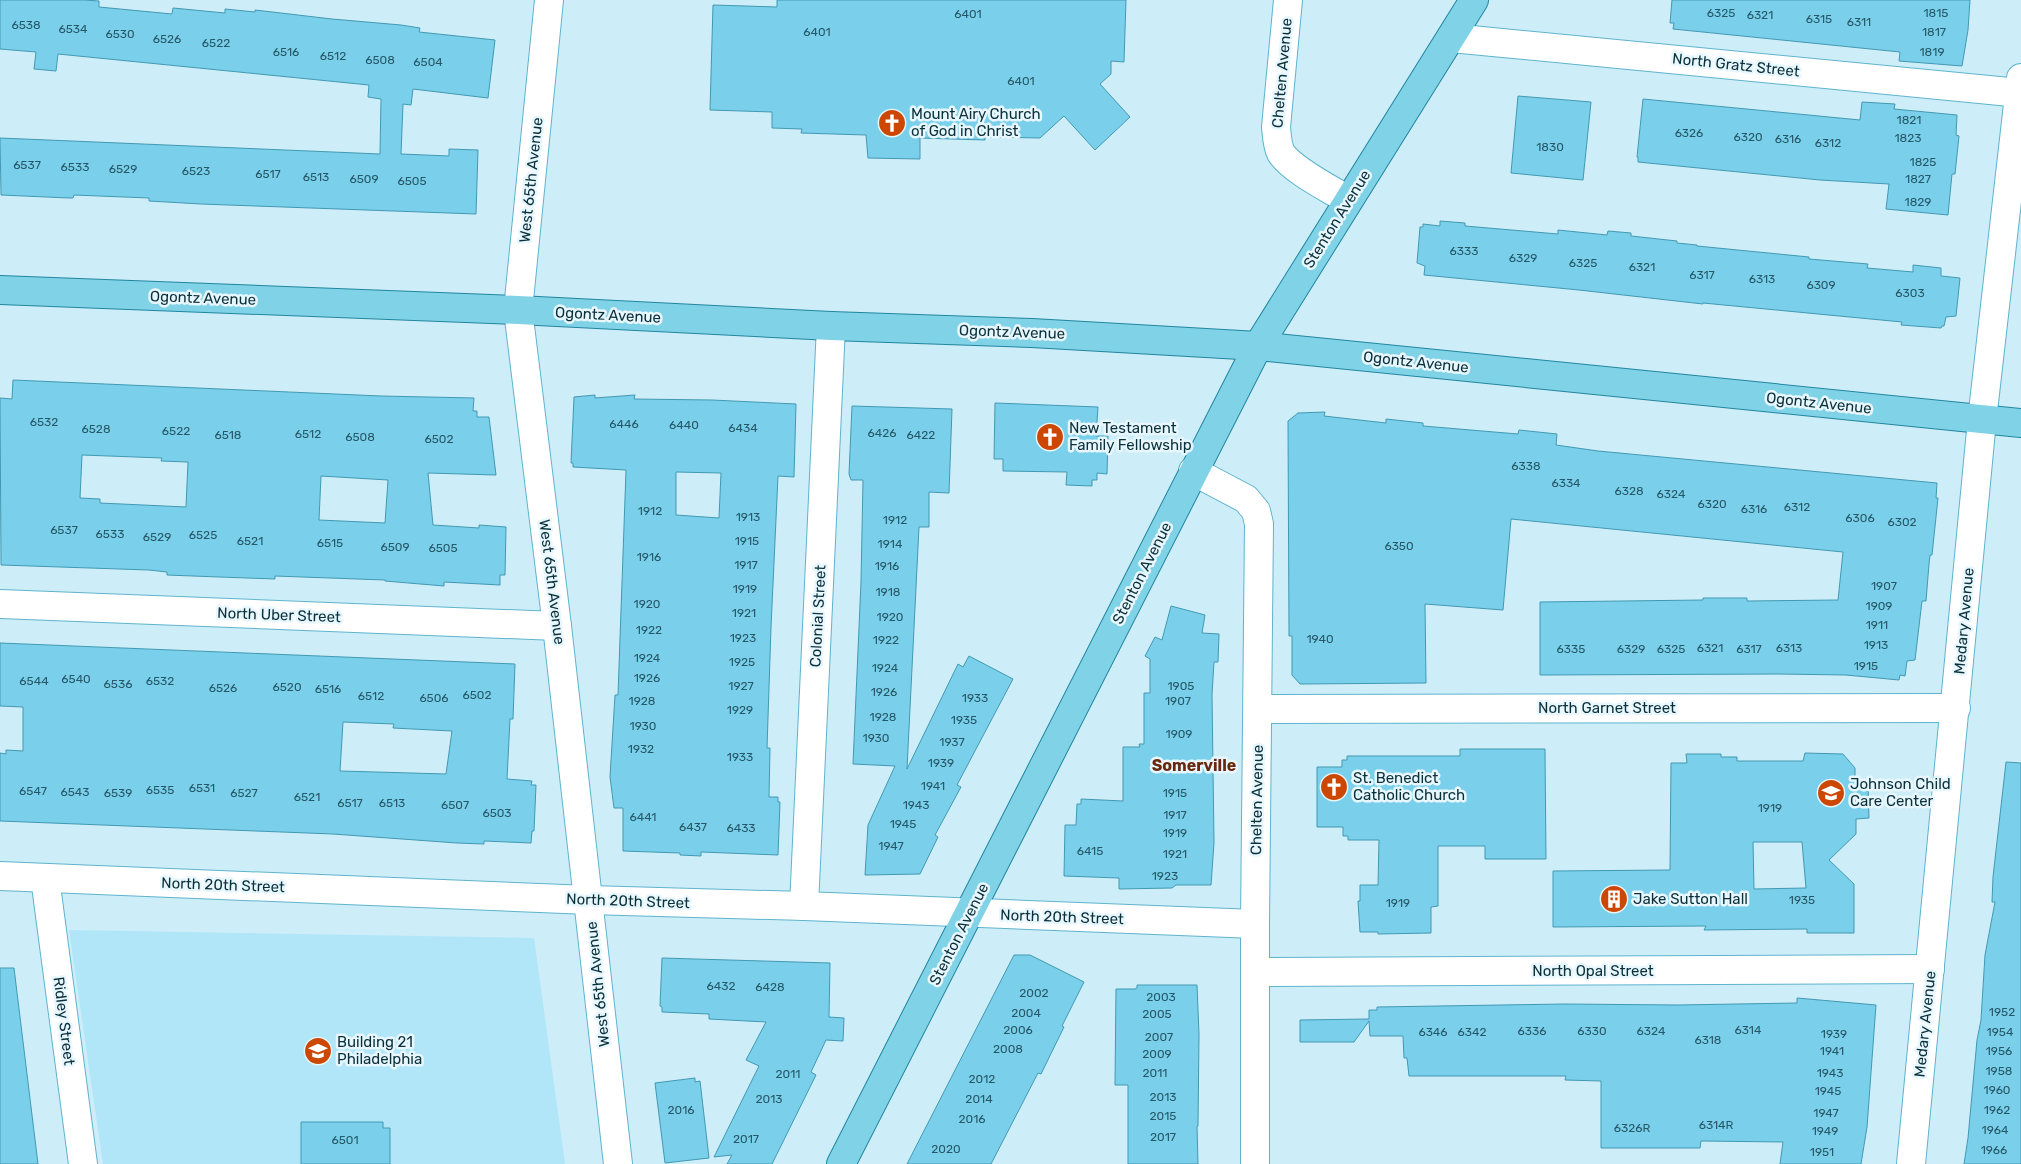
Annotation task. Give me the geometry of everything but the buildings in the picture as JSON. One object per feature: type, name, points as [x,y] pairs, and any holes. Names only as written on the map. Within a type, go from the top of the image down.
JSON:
[{"type":"main road","name":"Stenton Avenue","points":[[841,1164],[1258,346],[1474,0]]},
{"type":"main road","name":"Ogontz Avenue","points":[[0,290],[518,310],[831,326],[1024,332],[1258,346],[2021,423]]},
{"type":"street","name":"West 65th Avenue","points":[[549,0],[518,310],[558,626],[618,1164]]},
{"type":"street","name":"Chelten Avenue","points":[[1288,0],[1276,127],[1277,140],[1281,153],[1290,164],[1348,200]]},
{"type":"street","name":"North Gratz Street","points":[[1450,38],[2021,88]]},
{"type":"street","name":"Medary Avenue","points":[[1911,1164],[1982,420],[2021,88]]},
{"type":"street","name":"Colonial Street","points":[[804,906],[831,326]]},
{"type":"street","name":"Chelten Avenue","points":[[1193,472],[1246,499],[1256,511],[1259,524],[1255,1164]]},
{"type":"street","name":"North Uber Street","points":[[0,604],[558,626]]},
{"type":"street","name":"North Garnet Street","points":[[1258,709],[1956,708]]},
{"type":"street","name":"North 20th Street","points":[[0,876],[1255,924]]},
{"type":"street","name":"Ridley Street","points":[[45,878],[82,1164]]},
{"type":"street","name":"North Opal Street","points":[[1256,972],[1930,969]]},
{"type":"shaded area","name":"Building 21 Philadelphia","points":[[69,930],[534,938],[565,1164],[103,1164]]},
{"type":"place","name":"Mount Airy Church of God in Christ","points":[[892,123]]},
{"type":"place","name":"New Testament Family Fellowship","points":[[1050,437]]},
{"type":"place","name":"St. Benedict Catholic Church","points":[[1334,787]]},
{"type":"place","name":"Johnson Child Care Center","points":[[1831,793]]},
{"type":"place","name":"Jake Sutton Hall","points":[[1614,899]]},
{"type":"place","name":"Building 21 Philadelphia","points":[[318,1051]]},
{"type":"district","name":"Somerville","points":[[1194,765]]}]
